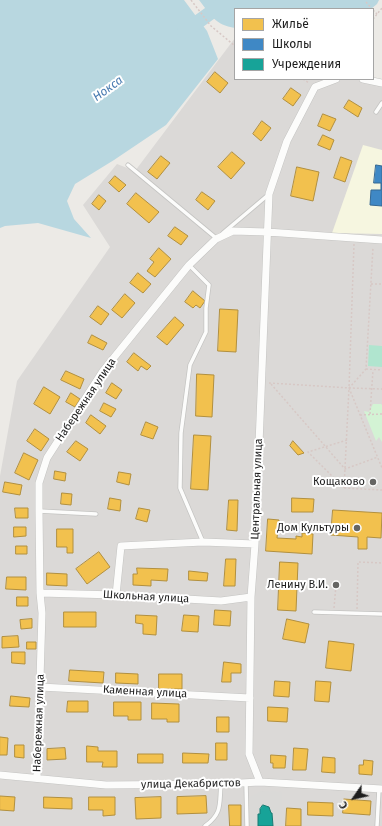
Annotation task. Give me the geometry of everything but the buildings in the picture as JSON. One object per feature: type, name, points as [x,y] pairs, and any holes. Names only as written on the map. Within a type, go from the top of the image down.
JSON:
[{"type":"street","points":[[269,194],[287,140],[315,87],[333,80]]},
{"type":"street","points":[[368,80],[382,83]]},
{"type":"street","name":"Центральная улица","points":[[260,782],[249,754],[251,597],[255,544],[269,194]]},
{"type":"street","points":[[216,239],[233,231],[382,240]]},
{"type":"street","name":"Набережная улица","points":[[37,778],[42,613],[40,593],[39,483],[47,458],[103,371],[190,265],[216,239]]},
{"type":"street","points":[[116,595],[121,546],[203,542],[255,544]]},
{"type":"street","name":"Школьная улица","points":[[40,593],[116,595],[221,601],[251,597]]},
{"type":"street","name":"Каменная улица","points":[[40,687],[250,698]]},
{"type":"street","name":"улица Декабристов","points":[[0,775],[106,785],[221,784],[260,782],[380,788]]},
{"type":"lane","points":[[376,112],[382,103]]},
{"type":"lane","points":[[128,165],[216,239]]},
{"type":"lane","name":"Набережная улица","points":[[216,239],[269,194]]},
{"type":"lane","points":[[190,265],[209,285],[206,308],[206,332],[190,365],[181,433],[180,488],[203,542]]},
{"type":"lane","points":[[39,511],[96,514]]},
{"type":"lane","points":[[314,612],[382,614]]},
{"type":"lane","points":[[246,783],[247,826]]},
{"type":"lane","points":[[205,826],[219,813],[221,784]]},
{"type":"lane","points":[[377,826],[380,788]]},
{"type":"path","points":[[191,0],[211,26],[234,45]]},
{"type":"path","points":[[366,2],[370,8]]},
{"type":"path","points":[[374,17],[382,8]]},
{"type":"path","points":[[344,488],[354,238]]},
{"type":"path","points":[[349,388],[366,369],[373,240]]},
{"type":"path","points":[[371,284],[382,284]]},
{"type":"path","points":[[366,369],[382,370]]},
{"type":"path","points":[[370,414],[373,370]]},
{"type":"path","points":[[261,383],[382,389]]},
{"type":"path","points":[[271,384],[345,469]]},
{"type":"path","points":[[349,388],[382,468]]},
{"type":"path","points":[[360,415],[382,414]]},
{"type":"path","points":[[347,440],[308,452],[344,488],[382,490]]},
{"type":"path","points":[[345,469],[378,457]]},
{"type":"path","points":[[357,613],[358,562],[382,563]]},
{"type":"path","points":[[334,612],[336,585]]},
{"type":"shaded area","points":[[234,39],[234,80],[374,80],[382,84],[382,826],[0,826],[0,476],[17,381],[110,247],[83,205],[117,164],[135,171]]},
{"type":"shaded area","points":[[363,145],[382,150],[382,234],[332,233]]},
{"type":"shaded area","points":[[262,791],[282,792],[282,826],[250,826],[249,800],[251,796]]},
{"type":"green space","points":[[369,345],[382,346],[382,367],[368,366]]},
{"type":"green space","points":[[373,404],[382,405],[382,442],[379,437],[376,441],[364,411],[369,412]]},
{"type":"water","points":[[0,0],[184,0],[207,31],[218,59],[166,125],[75,184],[67,201],[74,219],[91,238],[38,223],[5,226],[0,228]]},
{"type":"water","points":[[199,0],[379,0],[372,8],[234,8],[234,28],[228,27],[218,22],[210,15]]},
{"type":"waterway","name":"Нокса","points":[[184,32],[228,0]]},
{"type":"place","name":"Кощаково","points":[[373,482]]},
{"type":"place","name":"Дом Культуры","points":[[357,528]]},
{"type":"place","name":"Ленину В.И.","points":[[336,585]]}]
